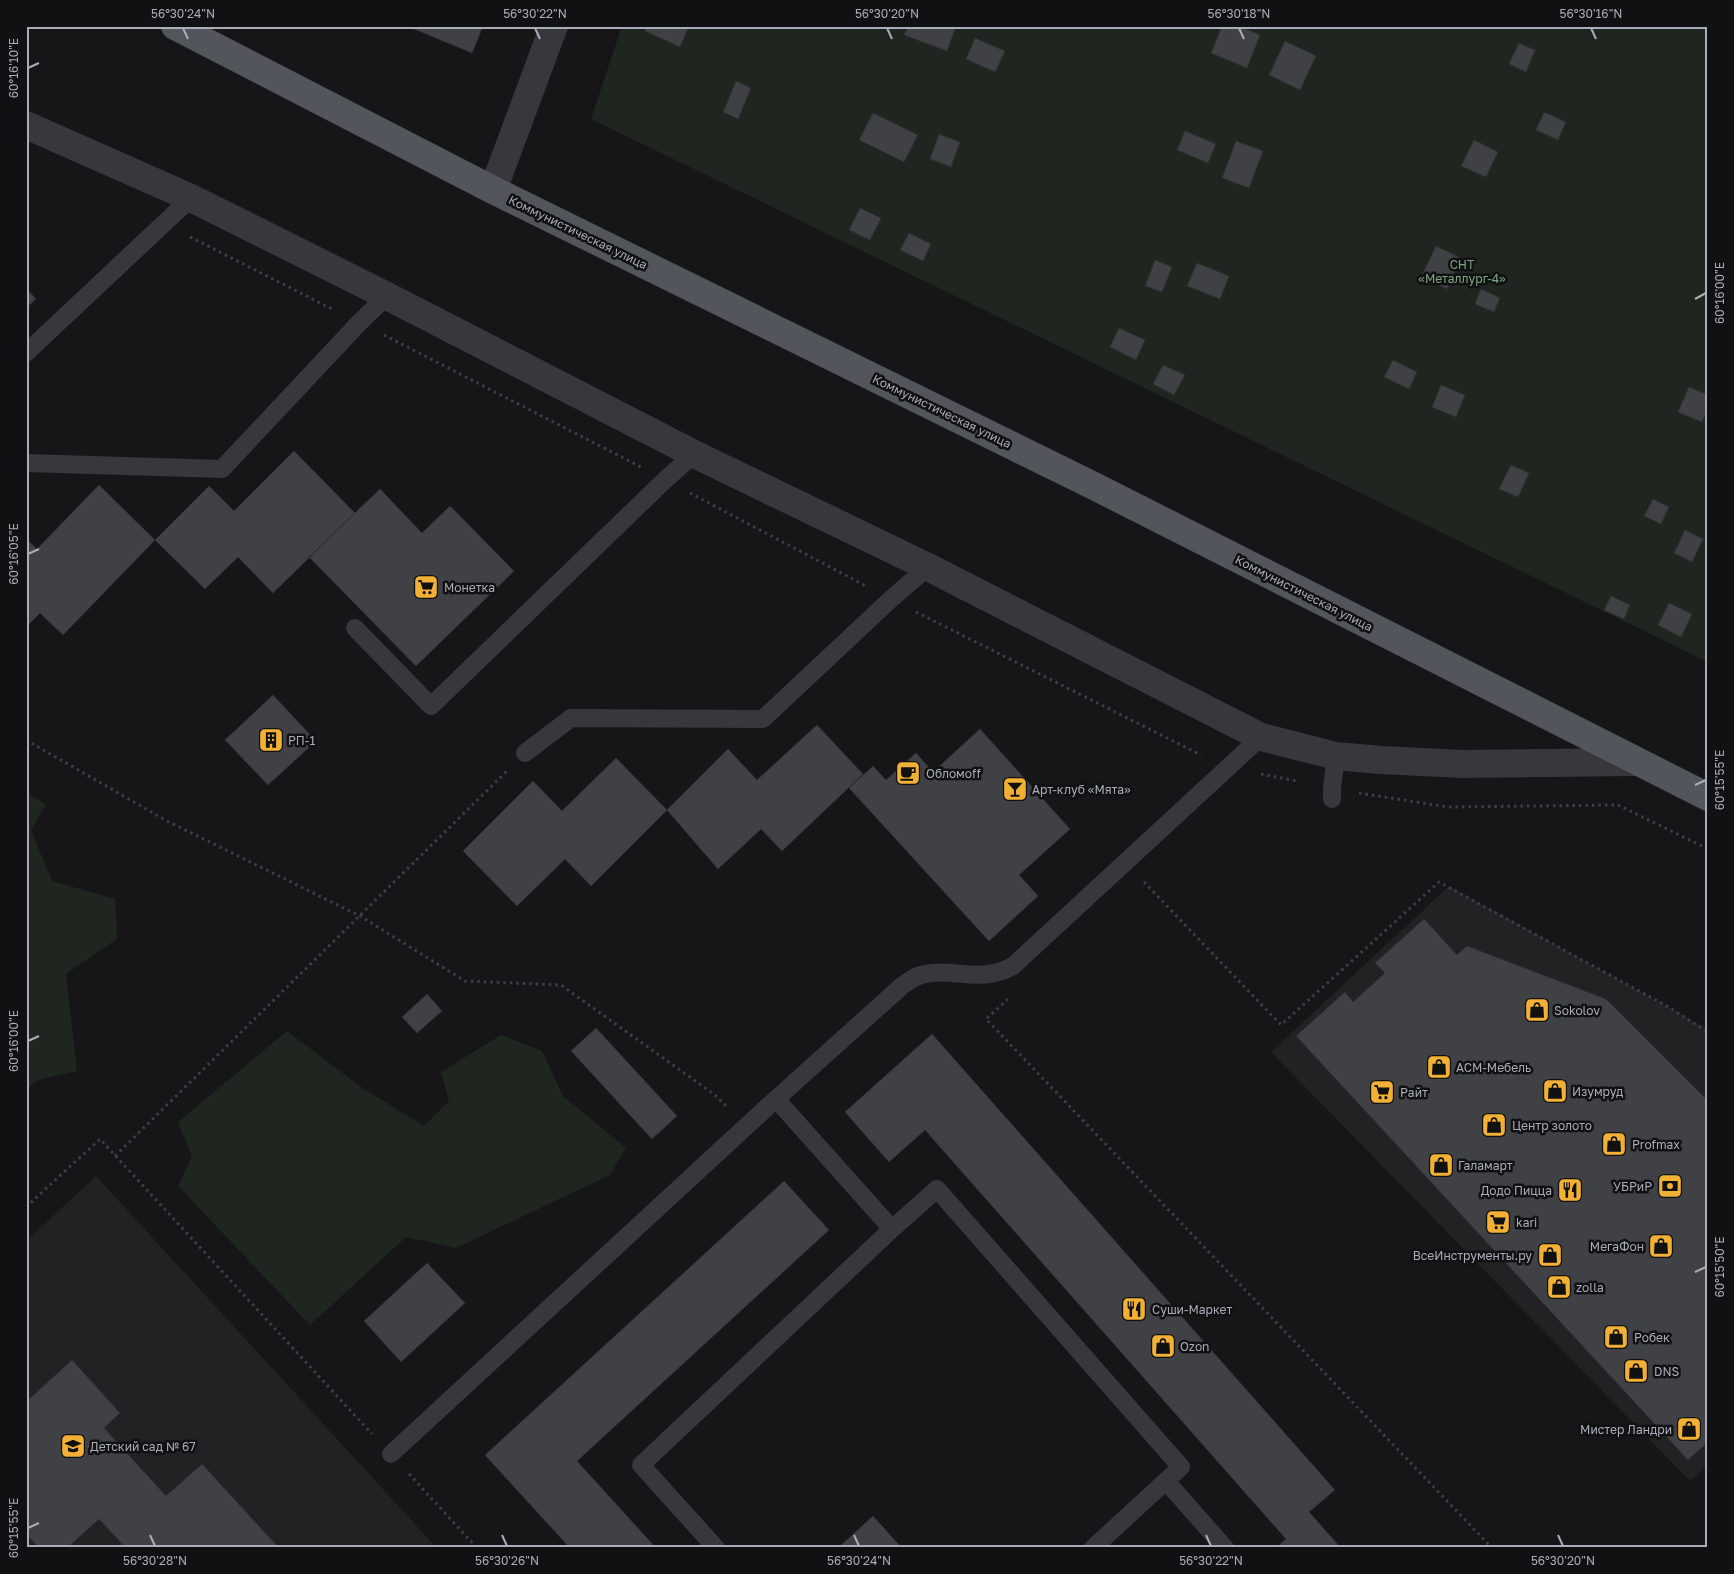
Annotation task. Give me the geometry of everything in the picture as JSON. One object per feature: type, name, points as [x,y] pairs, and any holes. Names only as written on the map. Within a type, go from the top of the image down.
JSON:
[{"type":"main road","name":"Коммунистическая улица","points":[[175,26],[493,190],[1104,492],[1708,797]]},
{"type":"street","points":[[493,190],[554,26]]},
{"type":"street","points":[[26,126],[191,198],[387,296],[694,454],[928,567],[1262,737],[1336,756],[1381,760],[1463,764],[1636,762]]},
{"type":"lane","points":[[26,353],[191,198]]},
{"type":"lane","points":[[26,463],[222,469],[359,322],[387,296]]},
{"type":"lane","points":[[355,628],[430,706],[694,454]]},
{"type":"lane","points":[[525,753],[571,718],[763,719],[891,599],[928,567]]},
{"type":"lane","points":[[391,1454],[776,1099],[894,993],[920,975],[938,972],[960,975],[994,974],[1013,966],[1262,737]]},
{"type":"lane","points":[[1332,799],[1336,756]]},
{"type":"lane","points":[[776,1099],[892,1228]]},
{"type":"lane","points":[[716,1548],[640,1465],[892,1228],[937,1189],[1182,1467],[1093,1548]]},
{"type":"lane","points":[[1166,1481],[1225,1548]]},
{"type":"path","points":[[26,740],[167,821],[360,916],[465,981],[562,985],[715,1095],[746,1127]]},
{"type":"path","points":[[115,1156],[525,753]]},
{"type":"path","points":[[1140,877],[1282,1025],[1439,882],[1665,1005],[1708,1032]]},
{"type":"path","points":[[1013,995],[986,1019],[1492,1548]]},
{"type":"path","points":[[26,1207],[100,1139],[477,1548]]},
{"type":"shaded area","points":[[1449,886],[1708,1029],[1708,1465],[1690,1481],[1271,1052]]},
{"type":"shaded area","points":[[96,1176],[437,1548],[26,1548],[26,1241]]},
{"type":"green space","name":"СНТ «Металлург-4»","points":[[622,26],[1708,26],[1708,662],[591,119]]},
{"type":"green space","points":[[26,792],[46,805],[31,830],[52,881],[115,899],[117,939],[66,974],[77,1071],[38,1080],[26,1089]]},
{"type":"green space","points":[[287,1031],[364,1089],[424,1126],[449,1101],[441,1072],[501,1035],[542,1051],[563,1096],[626,1148],[610,1175],[456,1248],[406,1237],[310,1325],[178,1186],[192,1157],[178,1122]]},
{"type":"building","points":[[407,26],[483,26],[472,53]]},
{"type":"building","points":[[647,26],[689,26],[680,47],[645,31]]},
{"type":"building","points":[[908,26],[956,26],[947,51],[904,35]]},
{"type":"building","points":[[1222,26],[1240,26],[1260,35],[1247,68],[1211,53]]},
{"type":"building","points":[[975,38],[1005,51],[995,72],[966,59]]},
{"type":"building","points":[[1285,41],[1316,56],[1300,90],[1269,75]]},
{"type":"building","points":[[1519,43],[1535,50],[1526,72],[1509,64]]},
{"type":"building","points":[[736,81],[751,88],[738,119],[723,112]]},
{"type":"building","points":[[1544,112],[1566,122],[1558,140],[1536,130]]},
{"type":"building","points":[[873,113],[918,135],[904,162],[859,140]]},
{"type":"building","points":[[1185,131],[1216,144],[1208,163],[1177,150]]},
{"type":"building","points":[[939,134],[960,142],[951,167],[930,159]]},
{"type":"building","points":[[1474,140],[1498,152],[1486,177],[1461,166]]},
{"type":"building","points":[[1236,141],[1263,151],[1249,188],[1222,178]]},
{"type":"building","points":[[860,208],[881,218],[870,240],[849,230]]},
{"type":"building","points":[[909,233],[931,244],[923,261],[900,250]]},
{"type":"building","points":[[1436,246],[1461,258],[1447,289],[1421,277]]},
{"type":"building","points":[[1155,260],[1172,267],[1162,292],[1145,286]]},
{"type":"building","points":[[1197,263],[1229,276],[1220,299],[1187,286]]},
{"type":"building","points":[[26,288],[36,299],[26,308]]},
{"type":"building","points":[[1481,289],[1500,298],[1494,312],[1475,304]]},
{"type":"building","points":[[1119,328],[1145,340],[1136,360],[1110,347]]},
{"type":"building","points":[[1393,360],[1417,372],[1409,389],[1384,377]]},
{"type":"building","points":[[1163,365],[1185,375],[1174,395],[1153,384]]},
{"type":"building","points":[[1441,385],[1465,395],[1456,417],[1432,407]]},
{"type":"building","points":[[1689,387],[1708,395],[1708,408],[1702,422],[1678,412]]},
{"type":"building","points":[[294,451],[355,513],[273,593],[238,557],[205,589],[155,540],[209,486],[234,511]]},
{"type":"building","points":[[1511,465],[1529,473],[1518,497],[1499,489]]},
{"type":"building","points":[[99,485],[155,540],[63,635],[40,613],[26,627],[26,539],[37,549]]},
{"type":"building","points":[[380,489],[422,533],[450,506],[514,571],[416,666],[309,557]]},
{"type":"building","points":[[1653,499],[1669,507],[1661,524],[1644,516]]},
{"type":"building","points":[[1685,530],[1703,539],[1692,562],[1674,553]]},
{"type":"building","points":[[1611,596],[1630,605],[1624,619],[1604,610]]},
{"type":"building","points":[[1669,603],[1692,614],[1681,637],[1658,625]]},
{"type":"building","name":"РП-1","points":[[273,695],[316,741],[268,785],[225,740]]},
{"type":"building","points":[[817,725],[863,774],[782,851],[761,829],[718,869],[667,810],[728,749],[757,780]]},
{"type":"building","points":[[980,729],[1070,829],[1019,875],[1038,896],[989,941],[849,788],[873,766],[886,780],[916,753],[933,772]]},
{"type":"building","points":[[616,758],[667,810],[591,886],[565,859],[517,906],[463,851],[533,781],[562,811]]},
{"type":"building","points":[[1424,919],[1457,955],[1467,946],[1606,999],[1708,1101],[1708,1442],[1688,1460],[1296,1036],[1345,992],[1353,1002],[1385,973],[1375,963]]},
{"type":"building","points":[[427,994],[442,1011],[417,1033],[402,1017]]},
{"type":"building","points":[[596,1028],[677,1116],[652,1139],[571,1051]]},
{"type":"building","points":[[932,1034],[1335,1490],[1309,1512],[1341,1548],[1276,1548],[1286,1539],[925,1130],[889,1162],[845,1112]]},
{"type":"building","points":[[784,1181],[829,1230],[577,1461],[656,1548],[570,1548],[485,1455]]},
{"type":"building","points":[[427,1263],[465,1303],[401,1362],[364,1321]]},
{"type":"building","name":"Детский сад № 67","points":[[72,1360],[120,1413],[104,1428],[166,1496],[202,1464],[279,1548],[126,1548],[99,1519],[67,1548],[39,1548],[26,1534],[26,1402]]},
{"type":"building","points":[[873,1516],[902,1548],[838,1548]]},
{"type":"place","name":"Монетка","points":[[426,587]]},
{"type":"place","name":"РП-1","points":[[271,740]]},
{"type":"place","name":"Обломоff","points":[[908,773]]},
{"type":"place","name":"Арт-клуб «Мята»","points":[[1015,789]]},
{"type":"place","name":"Sokolov","points":[[1537,1010]]},
{"type":"place","name":"АСМ-Мебель","points":[[1439,1067]]},
{"type":"place","name":"Изумруд","points":[[1555,1091]]},
{"type":"place","name":"Райт","points":[[1382,1092]]},
{"type":"place","name":"Центр золото","points":[[1494,1125]]},
{"type":"place","name":"Profmax","points":[[1614,1144]]},
{"type":"place","name":"Галамарт","points":[[1441,1165]]},
{"type":"place","name":"УБРиР","points":[[1670,1186]]},
{"type":"place","name":"Додо Пицца","points":[[1570,1190]]},
{"type":"place","name":"kari","points":[[1498,1222]]},
{"type":"place","name":"МегаФон","points":[[1661,1246]]},
{"type":"place","name":"ВсеИнструменты.ру","points":[[1550,1255]]},
{"type":"place","name":"zolla","points":[[1559,1287]]},
{"type":"place","name":"Суши-Маркет","points":[[1134,1309]]},
{"type":"place","name":"Робек","points":[[1616,1337]]},
{"type":"place","name":"Ozon","points":[[1163,1346]]},
{"type":"place","name":"DNS","points":[[1636,1371]]},
{"type":"place","name":"Мистер Ландри","points":[[1689,1429]]},
{"type":"place","name":"Детский сад № 67","points":[[73,1446]]}]
